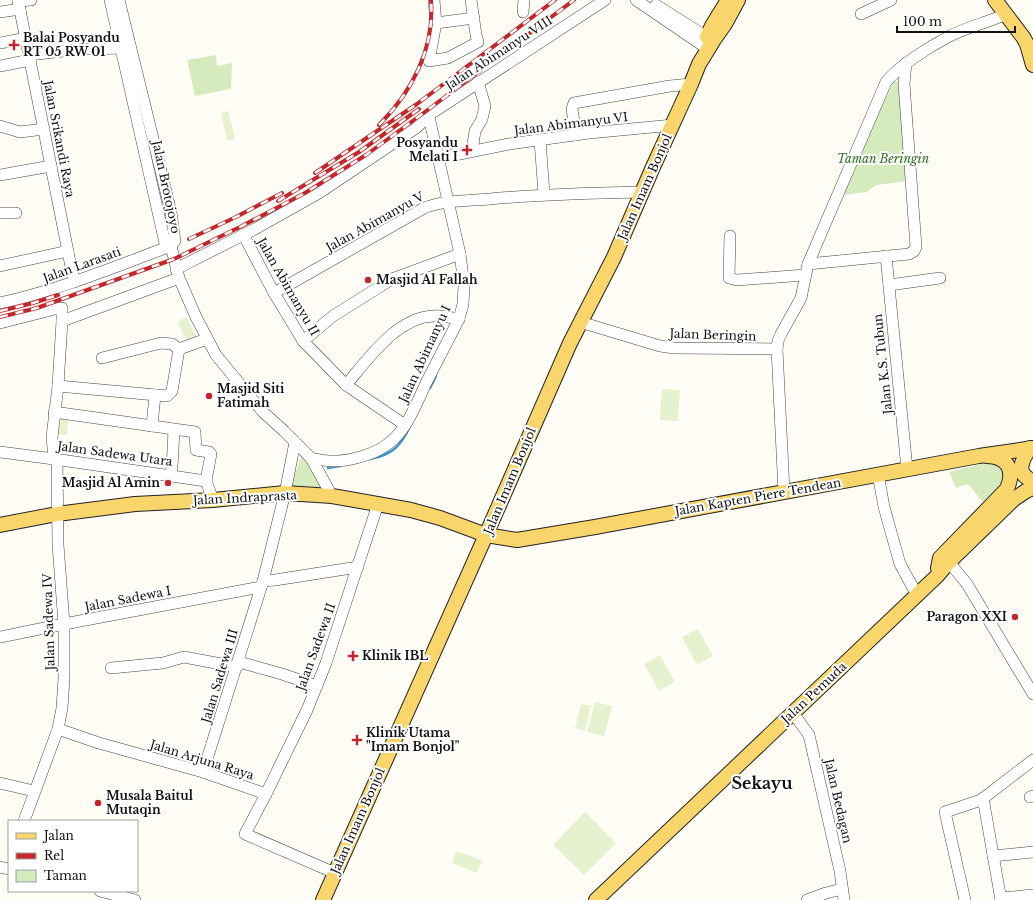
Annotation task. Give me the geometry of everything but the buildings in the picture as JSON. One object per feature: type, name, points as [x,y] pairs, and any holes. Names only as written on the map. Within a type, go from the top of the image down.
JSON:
[{"type":"main road","name":"Jalan Imam Bonjol","points":[[323,900],[570,343],[614,257],[673,125],[708,43],[712,26],[728,0]]},
{"type":"main road","name":"Jalan Imam Bonjol","points":[[708,43],[725,24],[738,0]]},
{"type":"main road","points":[[995,0],[1023,37],[1030,43],[1033,65]]},
{"type":"main road","points":[[1031,448],[1023,458],[1021,469],[1024,475],[1033,481]]},
{"type":"main road","name":"Jalan Kapten Piere Tendean","points":[[486,535],[517,540],[595,527],[907,468],[1031,448]]},
{"type":"main road","points":[[937,576],[940,558],[1007,489],[1010,482],[1011,474],[1009,466],[1001,459],[992,456],[979,456]]},
{"type":"main road","name":"Jalan Pemuda","points":[[596,900],[937,576],[949,562],[1014,498],[1026,490],[1033,488]]},
{"type":"main road","name":"Jalan Indraprasta","points":[[0,525],[57,514],[135,504],[213,500],[285,493],[332,496],[424,513],[486,535]]},
{"type":"street","points":[[0,12],[19,3],[31,0]]},
{"type":"street","name":"Jalan Brotojoyo","points":[[110,0],[126,48]]},
{"type":"street","name":"Jalan Brotojoyo","points":[[119,0],[126,48],[139,103],[171,212],[175,241],[171,246],[165,243],[139,103]]},
{"type":"street","points":[[434,0],[436,24],[429,61],[448,58],[478,42],[471,0]]},
{"type":"street","points":[[522,12],[524,0]]},
{"type":"street","name":"Jalan Abimanyu VIII","points":[[62,322],[177,274],[243,234],[318,193],[416,128],[432,113],[478,82],[605,0]]},
{"type":"street","points":[[636,0],[652,2],[708,43]]},
{"type":"street","points":[[861,14],[891,0]]},
{"type":"street","name":"Jalan Srikandi Raya","points":[[19,3],[74,282]]},
{"type":"street","points":[[784,492],[777,349],[778,341],[801,298],[806,270],[886,82],[906,63],[948,36],[1006,14]]},
{"type":"street","points":[[436,24],[474,18]]},
{"type":"street","points":[[0,43],[26,38]]},
{"type":"street","points":[[0,66],[30,57],[80,49],[126,48]]},
{"type":"street","points":[[730,236],[729,278],[737,280],[912,253],[916,247],[904,84],[906,63]]},
{"type":"street","points":[[472,151],[475,131],[482,119],[485,106],[478,82]]},
{"type":"street","points":[[576,135],[572,109],[574,103],[670,86],[691,84]]},
{"type":"street","name":"Jalan Abimanyu I","points":[[311,458],[325,462],[333,462],[370,455],[382,449],[392,441],[406,425],[459,319],[463,304],[464,285],[460,254],[450,202],[429,117]]},
{"type":"street","name":"Jalan Abimanyu VI","points":[[440,158],[472,151],[540,140],[673,125]]},
{"type":"street","points":[[0,126],[20,132],[44,129]]},
{"type":"street","points":[[540,140],[544,194]]},
{"type":"street","points":[[0,175],[51,166]]},
{"type":"street","name":"Jalan Abimanyu V","points":[[274,293],[424,208],[450,202],[544,194],[642,192]]},
{"type":"street","points":[[159,215],[171,212]]},
{"type":"street","points":[[0,213],[16,213]]},
{"type":"street","name":"Jalan Abimanyu II","points":[[243,234],[274,293],[303,341],[346,384],[406,425]]},
{"type":"street","points":[[171,246],[177,274],[216,355],[249,397],[311,458],[332,496]]},
{"type":"street","name":"Jalan Larasati","points":[[0,303],[36,295],[171,246]]},
{"type":"street","points":[[0,266],[68,251]]},
{"type":"street","points":[[303,341],[332,316],[392,279],[460,254]]},
{"type":"street","name":"Jalan K.S. Tubun","points":[[886,256],[907,468]]},
{"type":"street","points":[[889,285],[940,278]]},
{"type":"street","name":"Jalan Sadewa IV","points":[[0,323],[62,308],[58,386],[52,437],[55,459],[58,545],[64,624],[64,678],[62,708],[58,729]]},
{"type":"street","points":[[346,384],[375,349],[398,330],[410,323],[423,317],[436,315],[459,319]]},
{"type":"street","name":"Jalan Beringin","points":[[580,322],[667,347],[777,349]]},
{"type":"street","points":[[179,349],[207,339]]},
{"type":"street","points":[[102,358],[161,343],[172,344],[179,349]]},
{"type":"street","points":[[58,386],[167,396],[172,391],[179,349]]},
{"type":"street","points":[[152,426],[155,395]]},
{"type":"street","points":[[54,412],[195,432],[196,450],[209,452],[211,454],[206,481],[213,500]]},
{"type":"street","points":[[171,476],[174,430]]},
{"type":"street","name":"Jalan Sadewa III","points":[[203,772],[262,584],[285,493],[295,442]]},
{"type":"street","name":"Jalan Sadewa Utara","points":[[0,452],[206,481]]},
{"type":"street","points":[[878,474],[884,507],[900,564],[917,595]]},
{"type":"street","name":"Jalan Sadewa II","points":[[266,794],[307,710],[326,663],[378,504]]},
{"type":"street","points":[[949,562],[967,584],[1033,694]]},
{"type":"street","name":"Jalan Sadewa I","points":[[0,637],[262,584],[275,580],[358,566]]},
{"type":"street","points":[[111,668],[163,663],[184,657],[238,664],[282,674],[317,686]]},
{"type":"street","name":"Jalan Bedagan","points":[[793,713],[809,735],[840,871],[844,900]]},
{"type":"street","points":[[24,820],[58,729]]},
{"type":"street","name":"Jalan Arjuna Raya","points":[[58,729],[99,743],[203,772],[266,794]]},
{"type":"street","points":[[965,900],[945,812],[983,798],[1033,760]]},
{"type":"street","points":[[0,783],[34,791]]},
{"type":"street","points":[[266,794],[246,834],[335,873]]},
{"type":"street","points":[[983,798],[1001,899],[1033,895]]},
{"type":"street","points":[[993,856],[1033,852]]},
{"type":"street","points":[[807,900],[842,889]]},
{"type":"street","points":[[104,894],[135,900]]},
{"type":"green space","points":[[216,55],[217,66],[232,63],[231,89],[195,96],[187,60]]},
{"type":"green space","name":"Taman Beringin","points":[[894,81],[903,83],[909,181],[876,185],[867,192],[843,195],[862,146]]},
{"type":"green space","points":[[228,111],[235,139],[227,141],[221,113]]},
{"type":"green space","points":[[186,317],[198,339],[188,344],[177,322]]},
{"type":"green space","points":[[662,389],[680,390],[678,421],[660,420]]},
{"type":"green space","points":[[61,417],[69,418],[67,435],[58,434]]},
{"type":"green space","points":[[303,452],[324,488],[291,485]]},
{"type":"green space","points":[[981,464],[996,466],[1003,473],[1003,478],[998,487],[983,502],[969,485],[966,484],[956,488],[949,472]]},
{"type":"green space","points":[[698,629],[713,656],[697,665],[682,637]]},
{"type":"green space","points":[[660,655],[675,682],[659,691],[644,664]]},
{"type":"green space","points":[[595,702],[612,706],[604,736],[587,732]]},
{"type":"green space","points":[[581,704],[591,706],[585,731],[575,728]]},
{"type":"green space","points":[[585,812],[616,843],[584,875],[553,845]]},
{"type":"green space","points":[[456,851],[482,860],[477,873],[452,863]]},
{"type":"waterway","points":[[430,388],[436,376]]},
{"type":"waterway","points":[[370,459],[384,455],[395,448],[403,439],[410,426]]},
{"type":"waterway","points":[[328,468],[340,466]]},
{"type":"railway","points":[[379,125],[402,98],[419,68],[429,35],[431,0]]},
{"type":"railway","points":[[315,173],[417,104],[555,0]]},
{"type":"railway","points":[[0,317],[37,308],[174,259],[305,193],[366,155],[574,0]]},
{"type":"railway","points":[[278,201],[359,152],[419,109]]},
{"type":"railway","points":[[189,239],[282,193]]},
{"type":"railway","points":[[0,311],[58,295]]},
{"type":"place","name":"Balai Posyandu RT 05 RW 01","points":[[14,45]]},
{"type":"place","name":"Posyandu Melati I","points":[[467,150]]},
{"type":"place","name":"Masjid Al Fallah","points":[[368,280]]},
{"type":"place","name":"Masjid Siti Fatimah","points":[[209,396]]},
{"type":"place","name":"Masjid Al Amin","points":[[168,483]]},
{"type":"place","name":"Paragon XXI","points":[[1015,617]]},
{"type":"place","name":"Klinik IBL","points":[[353,656]]},
{"type":"place","name":"Klinik Utama \"Imam Bonjol\"","points":[[357,740]]},
{"type":"place","name":"Musala Baitul Mutaqin","points":[[98,803]]},
{"type":"district","name":"Sekayu","points":[[762,783]]}]
